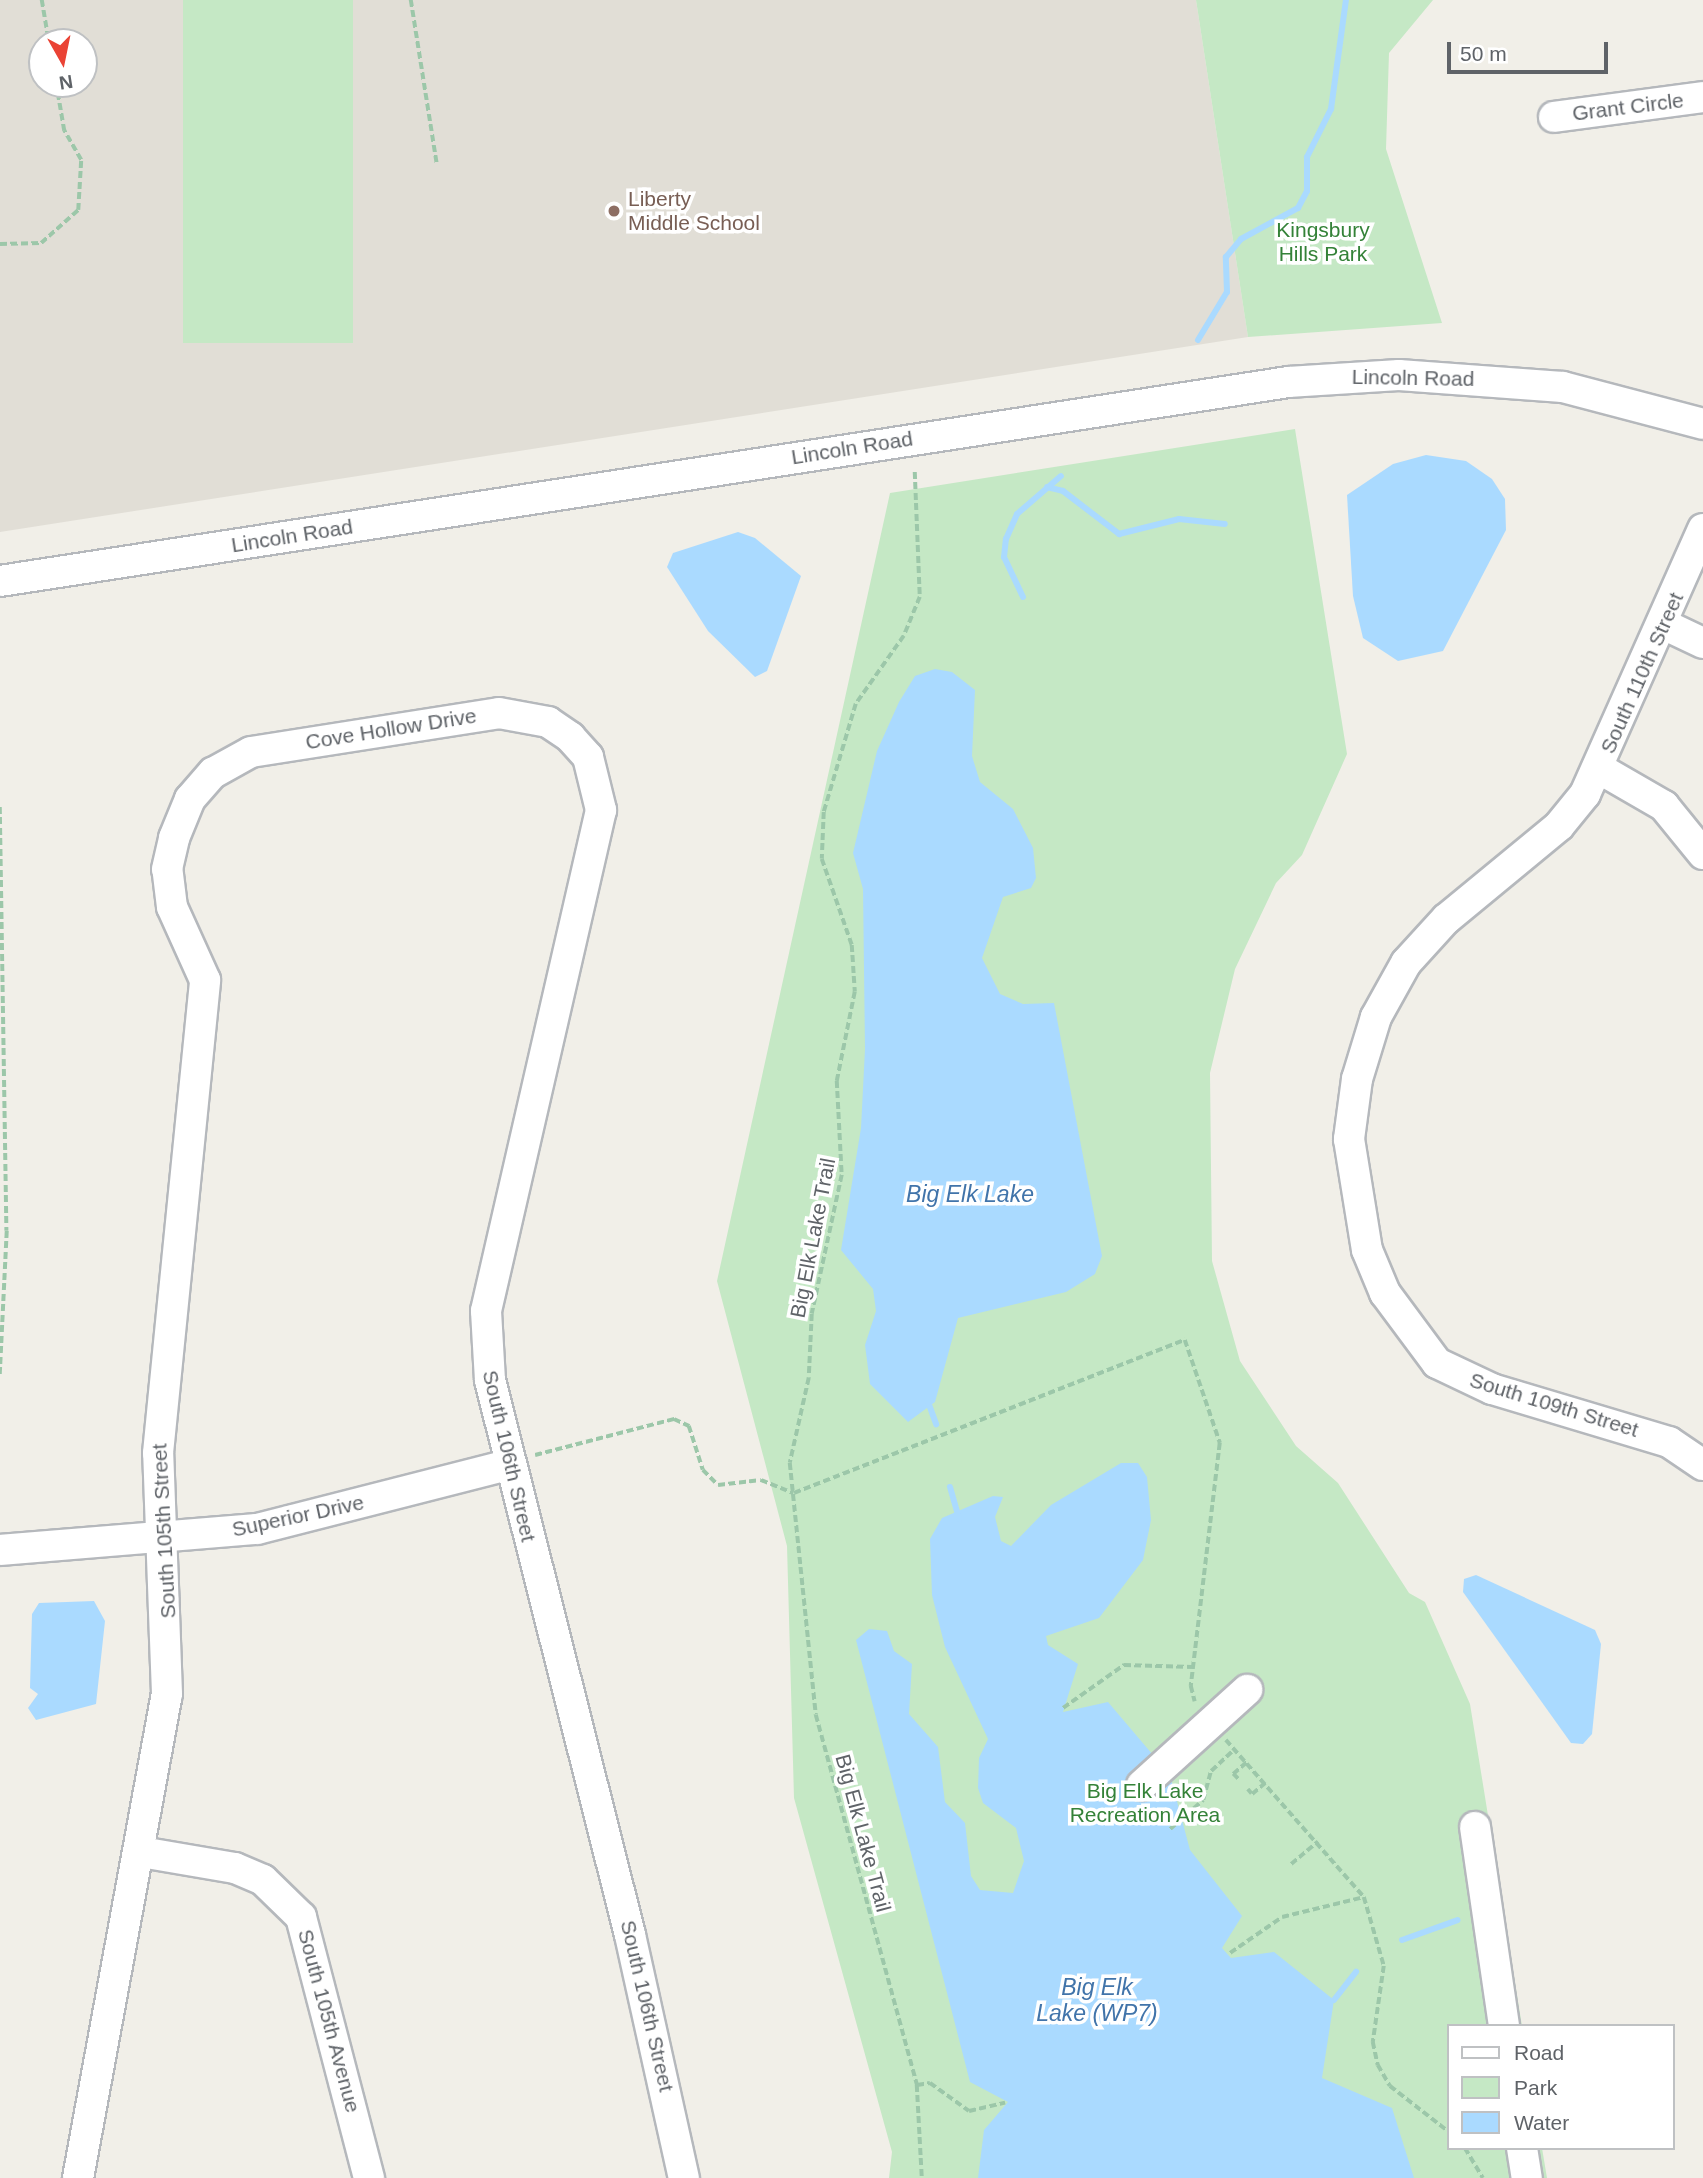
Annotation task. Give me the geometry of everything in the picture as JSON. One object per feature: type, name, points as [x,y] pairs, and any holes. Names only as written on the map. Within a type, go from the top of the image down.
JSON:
[{"type":"street","name":"Grant Circle","points":[[1553,117],[1703,97]]},
{"type":"street","name":"Lincoln Road","points":[[0,582],[1289,382],[1399,375],[1563,387],[1703,424]]},
{"type":"street","name":"South 110th Street","points":[[1703,529],[1665,625],[1600,769],[1664,806],[1703,854]]},
{"type":"street","points":[[1665,625],[1703,643]]},
{"type":"street","name":"Cove Hollow Drive","points":[[213,773],[251,752],[499,713],[548,722],[570,737]]},
{"type":"street","name":"South 106th Street","points":[[570,737],[588,757],[597,784],[599,836],[486,1311],[489,1380],[520,1461],[684,2178]]},
{"type":"street","name":"South 109th Street","points":[[1600,769],[1559,826],[1446,919],[1400,974],[1376,1017],[1357,1079],[1349,1139],[1356,1200],[1367,1250],[1385,1293],[1437,1363],[1492,1389],[1667,1441],[1703,1465]]},
{"type":"street","name":"South 105th Street","points":[[78,2178],[141,1852],[167,1693],[165,1537],[158,1453],[205,980],[201,958],[172,907],[167,869],[190,799],[213,773]]},
{"type":"street","name":"Superior Drive","points":[[0,1550],[257,1529],[520,1461]]},
{"type":"street","points":[[1142,1785],[1247,1690]]},
{"type":"street","points":[[1475,1827],[1504,2024]]},
{"type":"street","name":"South 105th Avenue","points":[[141,1852],[234,1868],[263,1880],[301,1917],[369,2178]]},
{"type":"street","points":[[1522,2150],[1527,2178]]},
{"type":"path","points":[[42,0],[47,28]]},
{"type":"path","points":[[411,0],[437,165]]},
{"type":"path","points":[[0,244],[41,243],[78,210],[81,160],[64,131],[58,98]]},
{"type":"path","name":"Big Elk Lake Trail","points":[[915,472],[920,597],[904,636],[856,704],[822,834],[827,881],[852,946],[855,992],[837,1081],[846,1151],[812,1314],[809,1378],[790,1463],[816,1715],[917,2085],[922,2178]]},
{"type":"path","points":[[0,807],[7,1230],[0,1375]]},
{"type":"path","points":[[520,1461],[674,1419],[689,1426],[704,1470],[718,1485],[761,1480],[794,1493],[1185,1340],[1220,1443],[1193,1668],[1192,1695],[1200,1710]]},
{"type":"path","points":[[1063,1708],[1124,1665],[1193,1668]]},
{"type":"path","points":[[1216,1729],[1318,1841],[1364,1897],[1384,1966],[1373,2042],[1378,2065],[1390,2086],[1448,2131]]},
{"type":"path","points":[[1170,1829],[1196,1808],[1211,1771],[1235,1749]]},
{"type":"path","points":[[1238,1779],[1233,1774],[1247,1762]]},
{"type":"path","points":[[1248,1789],[1252,1794],[1265,1783]]},
{"type":"path","points":[[1291,1864],[1318,1841]]},
{"type":"path","points":[[1230,1954],[1282,1917],[1364,1897]]},
{"type":"path","points":[[917,2085],[930,2083],[970,2111],[1004,2103]]},
{"type":"path","points":[[1466,2150],[1483,2178]]},
{"type":"shaded area","name":"Liberty Middle School","points":[[0,0],[1196,0],[1248,337],[0,532]]},
{"type":"green space","points":[[183,0],[353,0],[353,343],[183,343]]},
{"type":"green space","name":"Kingsbury Hills Park","points":[[1196,0],[1433,0],[1389,53],[1386,149],[1442,323],[1248,337]]},
{"type":"green space","name":"Big Elk Lake Recreation Area","points":[[1295,429],[1347,754],[1302,855],[1276,883],[1235,969],[1210,1073],[1212,1261],[1240,1361],[1296,1446],[1338,1483],[1409,1593],[1425,1602],[1470,1704],[1522,2024],[1448,2024],[1448,2150],[1542,2150],[1547,2178],[889,2178],[892,2152],[794,1798],[787,1546],[717,1281],[890,493]]},
{"type":"water","points":[[1426,455],[1466,461],[1492,479],[1505,499],[1506,530],[1443,651],[1398,661],[1363,638],[1353,596],[1347,495],[1393,464]]},
{"type":"water","points":[[738,532],[755,538],[801,576],[767,671],[755,677],[708,631],[667,567],[673,553]]},
{"type":"water","name":"Big Elk Lake","points":[[935,669],[952,672],[975,690],[972,756],[980,782],[1013,809],[1033,848],[1036,878],[1031,888],[1003,897],[982,958],[1000,994],[1023,1004],[1054,1003],[1102,1256],[1095,1274],[1066,1292],[958,1318],[935,1402],[908,1422],[870,1384],[865,1345],[876,1311],[873,1289],[841,1250],[861,1128],[865,1049],[863,889],[853,853],[877,751],[899,702],[915,676]]},
{"type":"water","name":"Big Elk Lake (WP7)","points":[[1121,1463],[1138,1463],[1147,1477],[1151,1520],[1143,1560],[1099,1618],[1046,1636],[1048,1645],[1078,1664],[1063,1712],[1108,1702],[1170,1775],[1190,1850],[1242,1916],[1222,1948],[1231,1958],[1274,1952],[1334,2000],[1322,2078],[1392,2108],[1414,2178],[978,2178],[984,2130],[1008,2102],[970,2082],[856,1640],[869,1629],[887,1631],[894,1651],[912,1664],[909,1714],[938,1747],[945,1802],[965,1823],[971,1876],[980,1890],[1013,1893],[1024,1861],[1016,1828],[983,1803],[978,1788],[979,1758],[988,1739],[945,1647],[932,1595],[930,1539],[942,1518],[993,1496],[1003,1497],[995,1517],[1001,1541],[1011,1546],[1051,1505]]},
{"type":"water","points":[[1476,1575],[1595,1630],[1601,1644],[1592,1734],[1583,1744],[1571,1743],[1463,1592],[1464,1579]]},
{"type":"water","points":[[94,1601],[105,1621],[96,1704],[36,1720],[28,1708],[38,1694],[30,1688],[32,1614],[39,1603]]},
{"type":"waterway","points":[[1198,340],[1227,292],[1226,257],[1241,239],[1298,208],[1307,191],[1307,157],[1331,109],[1346,0]]},
{"type":"waterway","points":[[1023,597],[1004,557],[1006,539],[1017,514],[1061,476]]},
{"type":"waterway","points":[[1047,487],[1063,491],[1119,534],[1179,519],[1225,524]]},
{"type":"waterway","points":[[927,1399],[936,1424]]},
{"type":"waterway","points":[[950,1487],[959,1519]]},
{"type":"waterway","points":[[1402,1940],[1458,1920]]},
{"type":"waterway","points":[[1334,2000],[1356,1972]]},
{"type":"place","name":"Liberty Middle School","points":[[614,211]]}]
